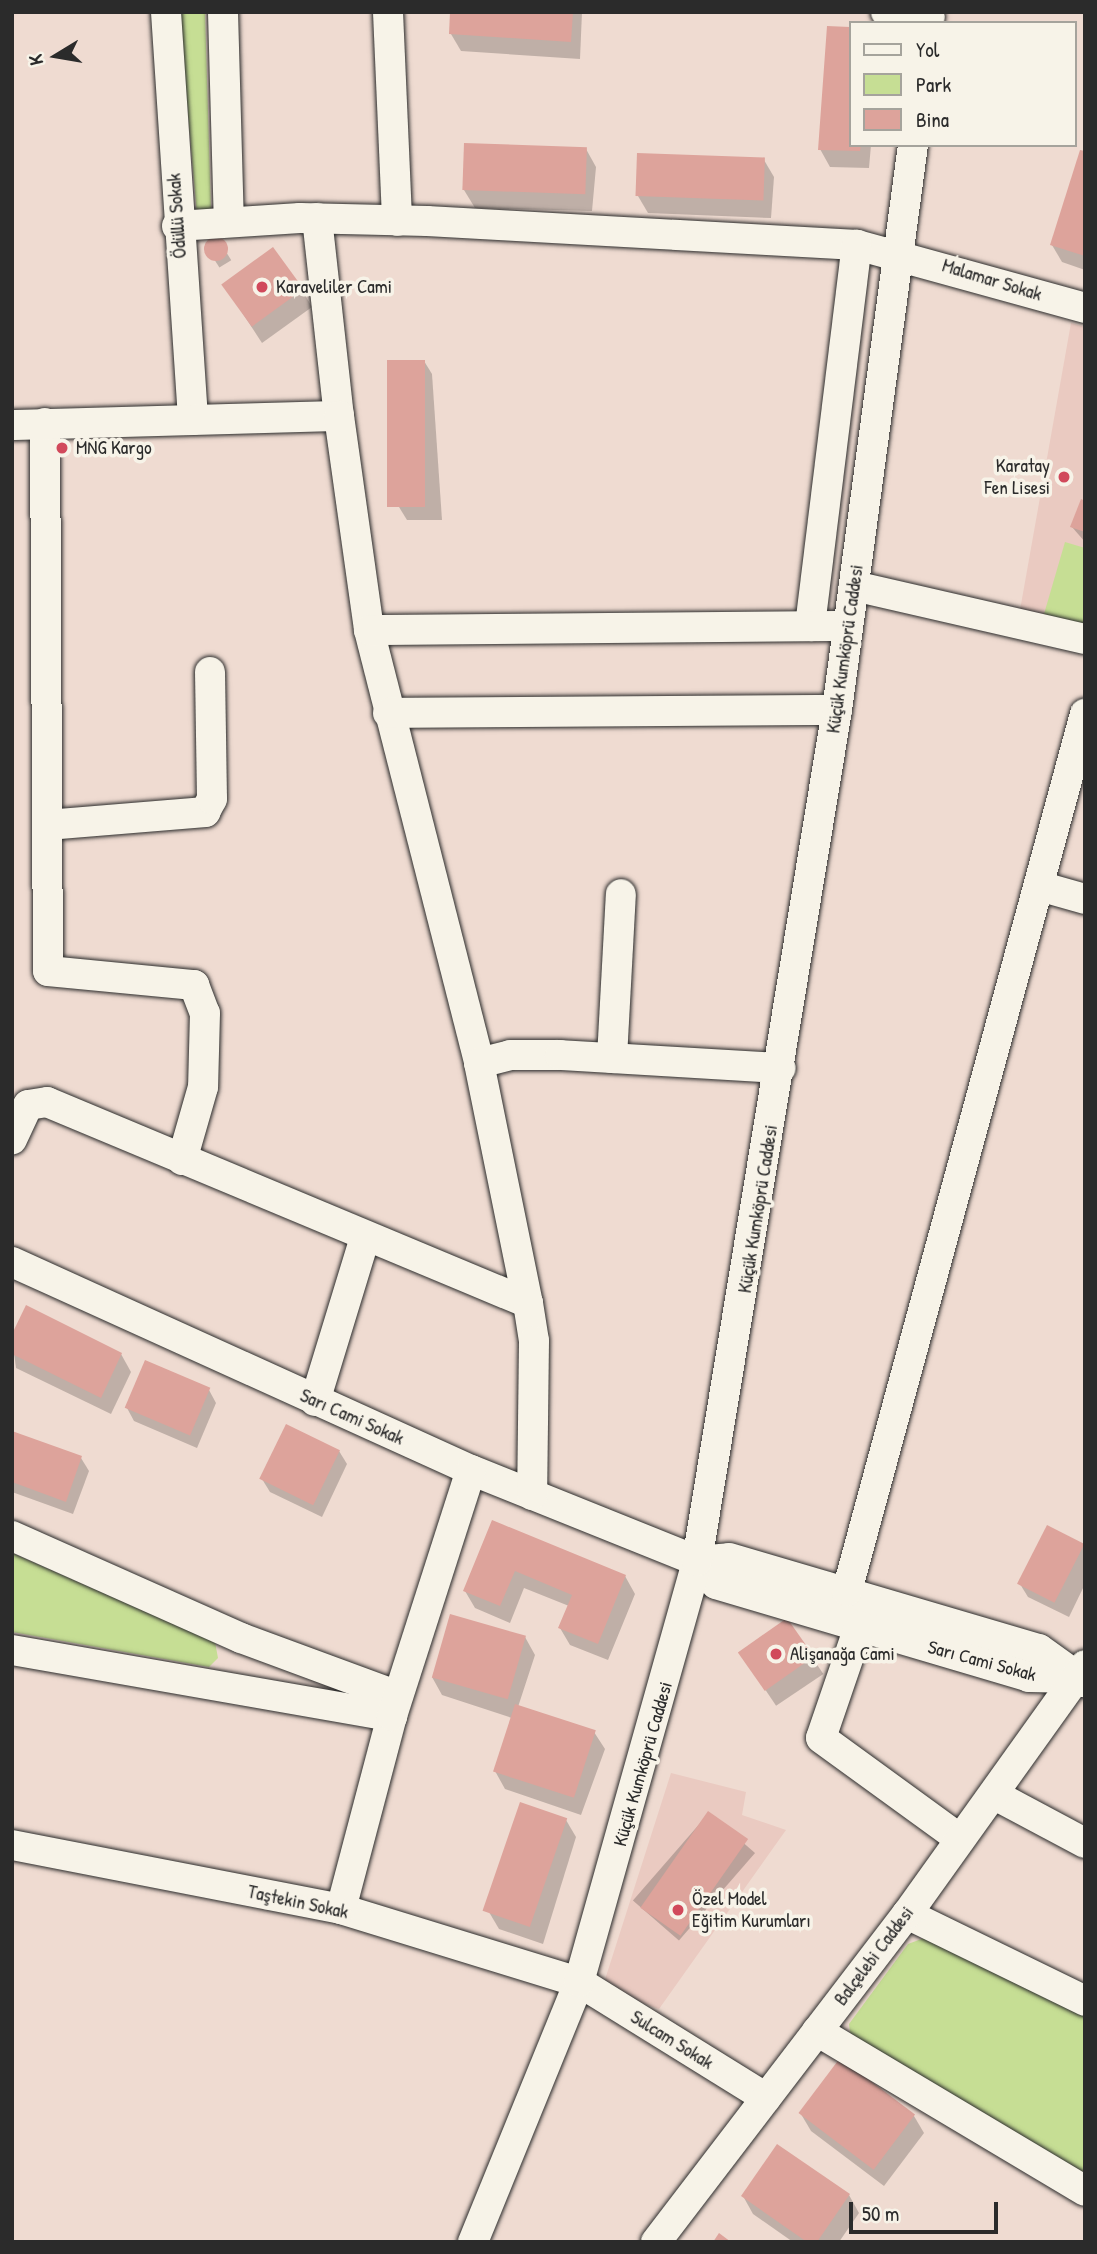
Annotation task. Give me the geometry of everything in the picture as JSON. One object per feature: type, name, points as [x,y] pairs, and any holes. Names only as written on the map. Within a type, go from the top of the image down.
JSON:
[{"type":"street","name":"Ödüllü Sokak","points":[[166,12],[177,226],[193,420]]},
{"type":"street","points":[[223,12],[229,222]]},
{"type":"street","points":[[388,12],[397,220]]},
{"type":"street","points":[[886,12],[930,18]]},
{"type":"street","name":"Küçük Kumköprü Caddesi","points":[[472,2242],[579,1982],[697,1561],[781,1068],[837,710],[913,147]]},
{"type":"street","name":"Malamar Sokak","points":[[177,226],[317,218],[397,220],[857,245],[899,253],[1085,308]]},
{"type":"street","points":[[317,218],[339,416],[369,630],[479,1063],[528,1303],[534,1342],[532,1494]]},
{"type":"street","points":[[810,626],[857,245]]},
{"type":"street","points":[[12,425],[339,416]]},
{"type":"street","points":[[45,423],[48,971],[194,985],[205,1013],[203,1087],[182,1160]]},
{"type":"street","points":[[854,586],[1085,639]]},
{"type":"street","points":[[369,630],[848,626]]},
{"type":"street","points":[[47,825],[205,812],[212,799],[210,672]]},
{"type":"street","points":[[388,713],[837,710]]},
{"type":"street","points":[[847,1591],[1085,714]]},
{"type":"street","points":[[1039,886],[1085,899]]},
{"type":"street","points":[[611,1058],[621,894]]},
{"type":"street","points":[[479,1063],[510,1055],[781,1068]]},
{"type":"street","points":[[12,1139],[28,1105],[47,1102],[528,1303]]},
{"type":"street","points":[[315,1401],[365,1237]]},
{"type":"street","name":"Sarı Cami Sokak","points":[[12,1262],[471,1470],[697,1561],[729,1558],[847,1591],[1039,1649],[1082,1675]]},
{"type":"street","points":[[341,1909],[395,1706],[471,1470]]},
{"type":"street","points":[[12,1536],[395,1706]]},
{"type":"street","name":"Sarı Cami Sokak","points":[[697,1561],[716,1584],[859,1627],[1028,1677],[1082,1675]]},
{"type":"street","points":[[859,1627],[821,1738],[960,1839]]},
{"type":"street","points":[[223,1683],[241,1637]]},
{"type":"street","points":[[12,1650],[223,1683],[395,1706]]},
{"type":"street","name":"Balçelebi Caddesi","points":[[656,2242],[907,1914],[1082,1675]]},
{"type":"street","points":[[995,1795],[1085,1843]]},
{"type":"street","name":"Taştekin Sokak","points":[[12,1845],[341,1909],[579,1982]]},
{"type":"street","points":[[907,1914],[1085,2001]]},
{"type":"street","name":"Sulcam Sokak","points":[[579,1982],[766,2098]]},
{"type":"street","points":[[817,2031],[1085,2191]]},
{"type":"shaded area","name":"Karatay Fen Lisesi","points":[[1071,323],[1085,327],[1085,644],[1017,627]]},
{"type":"shaded area","name":"Özel Model Eğitim Kurumları","points":[[671,1773],[746,1792],[742,1815],[786,1830],[659,2009],[602,1989]]},
{"type":"green space","points":[[179,12],[205,12],[211,210],[197,215]]},
{"type":"green space","points":[[1065,542],[1085,548],[1085,626],[1044,614]]},
{"type":"green space","points":[[12,1553],[215,1642],[218,1658],[209,1667],[12,1632]]},
{"type":"green space","points":[[932,1935],[1085,2010],[1085,2182],[851,2040],[849,2024],[908,1944]]},
{"type":"building","points":[[450,12],[573,12],[571,42],[449,34]]},
{"type":"building","points":[[827,26],[848,27],[848,147],[861,147],[860,151],[818,150]]},
{"type":"building","points":[[464,143],[587,147],[585,194],[462,190]]},
{"type":"building","points":[[1080,150],[1085,151],[1085,256],[1050,245]]},
{"type":"building","points":[[637,153],[765,157],[763,200],[635,196]]},
{"type":"building","points":[[216,237],[224,241],[228,249],[224,257],[216,261],[208,257],[204,249],[208,241]]},
{"type":"building","name":"Karaveliler Cami","points":[[273,247],[304,289],[252,327],[221,285]]},
{"type":"building","points":[[387,360],[425,360],[425,507],[387,507]]},
{"type":"building","points":[[1081,499],[1085,501],[1085,532],[1070,527]]},
{"type":"building","points":[[26,1305],[122,1353],[101,1398],[12,1354],[12,1334]]},
{"type":"building","points":[[145,1360],[210,1388],[190,1436],[125,1408]]},
{"type":"building","points":[[286,1424],[340,1450],[313,1505],[259,1479]]},
{"type":"building","points":[[12,1431],[82,1456],[66,1502],[12,1482]]},
{"type":"building","points":[[492,1520],[626,1575],[598,1644],[558,1628],[572,1595],[515,1571],[500,1606],[463,1591]]},
{"type":"building","points":[[1047,1525],[1084,1544],[1054,1603],[1017,1584]]},
{"type":"building","points":[[450,1614],[526,1636],[508,1699],[432,1677]]},
{"type":"building","name":"Alişanağa Cami","points":[[787,1618],[814,1657],[765,1691],[738,1652]]},
{"type":"building","points":[[515,1704],[596,1730],[574,1798],[493,1772]]},
{"type":"building","points":[[520,1802],[567,1818],[530,1927],[483,1911]]},
{"type":"building","points":[[708,1811],[748,1839],[680,1936],[640,1908]]},
{"type":"building","points":[[840,2058],[915,2115],[874,2170],[798,2113]]},
{"type":"building","points":[[777,2144],[850,2194],[817,2242],[807,2242],[741,2196]]},
{"type":"building","points":[[719,2233],[731,2242],[713,2242]]},
{"type":"place","name":"Karaveliler Cami","points":[[262,287]]},
{"type":"place","name":"MNG Kargo","points":[[62,448]]},
{"type":"place","name":"Karatay Fen Lisesi","points":[[1064,477]]},
{"type":"place","name":"Alişanağa Cami","points":[[776,1654]]},
{"type":"place","name":"Özel Model Eğitim Kurumları","points":[[678,1910]]}]
